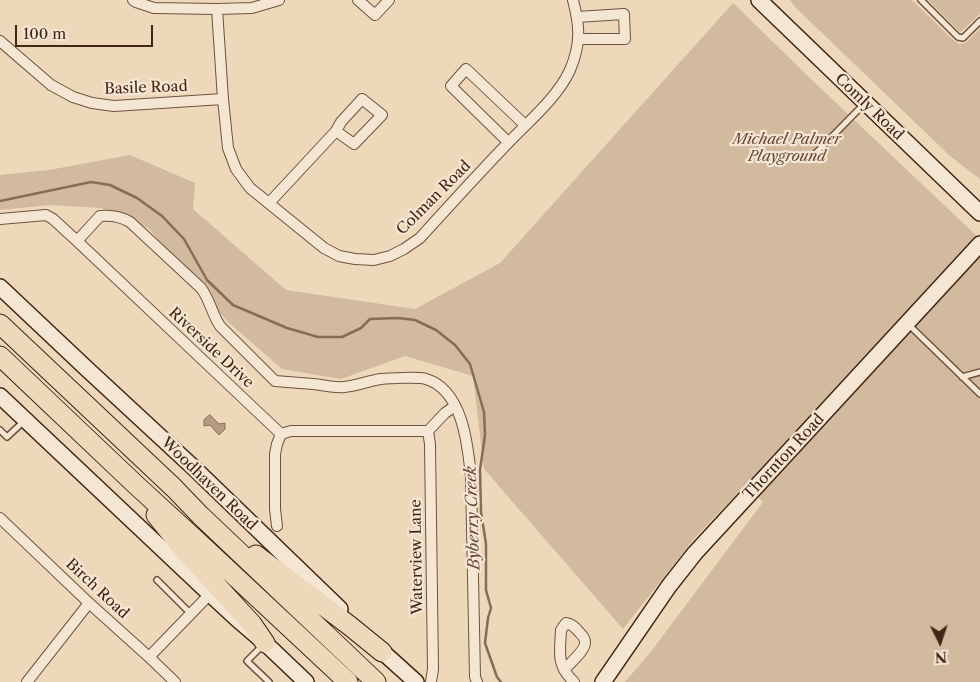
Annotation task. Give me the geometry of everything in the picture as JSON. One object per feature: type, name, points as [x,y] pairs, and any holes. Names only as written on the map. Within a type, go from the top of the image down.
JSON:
[{"type":"highway","name":"Woodhaven Road","points":[[0,324],[376,682]]},
{"type":"highway","points":[[0,356],[348,682]]},
{"type":"highway","points":[[136,485],[158,518],[185,551],[252,624],[265,643]]},
{"type":"highway","points":[[200,515],[271,566],[382,652]]},
{"type":"main road","name":"Comly Road","points":[[759,0],[980,213]]},
{"type":"main road","name":"Thornton Road","points":[[603,682],[669,586],[695,553],[980,244]]},
{"type":"main road","name":"Woodhaven Road","points":[[0,287],[194,468],[382,652],[416,682]]},
{"type":"main road","points":[[0,396],[306,682]]},
{"type":"street","points":[[133,0],[154,8],[217,9],[252,8],[279,0]]},
{"type":"street","points":[[358,0],[375,15],[389,0]]},
{"type":"street","name":"Colman Road","points":[[217,9],[228,148],[236,169],[250,188],[324,248],[339,256],[374,260],[390,256],[420,238],[562,84],[572,64],[579,39],[577,17],[572,0]]},
{"type":"street","points":[[577,17],[624,14],[625,39],[579,39]]},
{"type":"street","name":"Basile Road","points":[[0,41],[51,85],[92,104],[114,106],[223,99]]},
{"type":"street","points":[[508,142],[451,86],[466,69],[526,125]]},
{"type":"street","points":[[269,203],[336,131],[341,122],[362,99],[382,115],[354,144],[336,131]]},
{"type":"street","name":"Riverside Drive","points":[[0,219],[46,215],[53,219],[281,434]]},
{"type":"street","points":[[77,241],[100,216],[116,216],[130,222],[201,288],[220,326],[275,381],[337,388],[381,379],[424,378],[429,379],[446,392],[455,406],[467,439],[471,477],[475,677],[477,682]]},
{"type":"street","points":[[268,540],[277,526],[275,509],[275,454],[281,434],[291,431],[428,431],[445,413],[455,406]]},
{"type":"street","name":"Waterview Lane","points":[[428,431],[432,512],[433,669],[431,682]]},
{"type":"street","name":"Birch Road","points":[[0,518],[175,682]]},
{"type":"street","points":[[149,657],[210,594]]},
{"type":"street","points":[[26,682],[89,603]]},
{"type":"street","points":[[564,670],[574,682]]},
{"type":"lane","points":[[921,0],[958,37],[963,38],[980,21]]},
{"type":"lane","points":[[812,157],[865,102]]},
{"type":"lane","points":[[908,324],[980,394]]},
{"type":"lane","points":[[962,377],[980,372]]},
{"type":"lane","points":[[0,430],[7,437],[26,420]]},
{"type":"lane","points":[[156,580],[190,613]]},
{"type":"lane","points":[[265,643],[247,661],[269,682]]},
{"type":"green space","points":[[790,0],[912,0],[959,44],[965,43],[980,29],[980,179],[950,156],[795,7]]},
{"type":"green space","points":[[928,0],[980,0],[980,14],[960,32]]},
{"type":"green space","name":"Michael Palmer Playground","points":[[733,3],[980,239],[980,682],[625,682],[653,649],[763,502],[745,485],[694,539],[623,629],[484,469],[473,376],[405,356],[341,379],[282,369],[227,321],[148,228],[101,208],[50,205],[0,210],[0,175],[49,170],[130,155],[195,183],[193,209],[286,290],[415,309],[500,263]]},
{"type":"shaded area","points":[[210,415],[219,424],[225,423],[225,429],[219,435],[210,425],[204,426],[204,420]]},
{"type":"waterway","name":"Byberry Creek","points":[[0,201],[91,182],[110,185],[137,198],[162,216],[184,239],[207,280],[233,305],[287,328],[318,337],[342,337],[361,328],[370,319],[398,318],[415,320],[436,330],[455,345],[470,364],[484,412],[485,435],[480,470],[481,512],[486,544],[486,590],[491,608],[485,643],[497,677],[501,682]]}]
